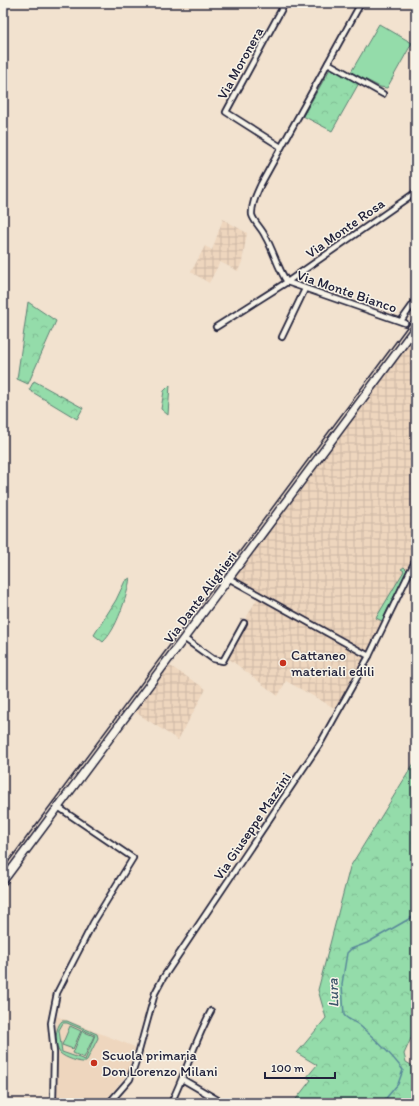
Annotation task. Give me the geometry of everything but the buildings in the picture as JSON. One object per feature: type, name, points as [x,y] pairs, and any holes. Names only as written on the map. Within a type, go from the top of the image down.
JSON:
[{"type":"street","name":"Via Moronera","points":[[281,147],[226,112],[285,3]]},
{"type":"street","name":"Via Monte Bianco","points":[[361,3],[281,147],[258,192],[252,212],[253,217],[265,235],[278,266],[287,282],[403,322],[416,300]]},
{"type":"street","points":[[328,63],[383,94]]},
{"type":"street","name":"Via Monte Rosa","points":[[216,327],[287,282],[416,192]]},
{"type":"street","points":[[282,337],[305,289]]},
{"type":"street","name":"Via Dante Alighieri","points":[[3,881],[230,579],[416,327]]},
{"type":"street","name":"Via Giuseppe Mazzini","points":[[109,1103],[130,1079],[155,992],[163,978],[290,792],[325,736],[369,656],[416,559]]},
{"type":"street","points":[[230,579],[369,656]]},
{"type":"street","points":[[184,639],[213,659],[223,661],[244,623]]},
{"type":"street","points":[[53,1103],[54,1053],[51,1023],[56,993],[93,923],[132,858],[58,807]]},
{"type":"street","points":[[171,1103],[199,1035],[211,1011]]},
{"type":"street","points":[[182,1079],[223,1103]]},
{"type":"shaded area","points":[[223,219],[247,233],[242,262],[238,271],[220,262],[209,283],[191,272],[205,246],[212,250]]},
{"type":"shaded area","points":[[416,331],[416,554],[382,621],[367,659],[338,710],[286,681],[278,696],[224,655],[242,619],[245,620],[258,597],[230,580]]},
{"type":"shaded area","points":[[167,664],[206,689],[178,740],[132,710]]},
{"type":"shaded area","name":"Scuola primaria Don Lorenzo Milani","points":[[56,1016],[135,1047],[129,1072],[103,1103],[56,1103]]},
{"type":"green space","points":[[379,24],[412,43],[387,88],[380,87],[351,72]]},
{"type":"green space","points":[[330,69],[333,69],[359,83],[332,131],[303,116]]},
{"type":"green space","points":[[28,302],[56,321],[28,384],[17,379]]},
{"type":"green space","points":[[34,381],[83,408],[77,419],[29,390]]},
{"type":"green space","points":[[170,385],[168,415],[161,409],[164,391]]},
{"type":"green space","points":[[404,567],[407,570],[382,621],[376,618],[404,571],[401,569]]},
{"type":"green space","points":[[130,578],[124,603],[117,621],[103,642],[94,635],[116,600],[125,581]]},
{"type":"green space","points":[[416,760],[416,1027],[404,1054],[406,1062],[416,1068],[416,1103],[293,1103],[311,1080],[307,1077],[317,1065],[297,1053],[326,1018],[318,990],[350,867]]},
{"type":"green space","points":[[62,1021],[67,1021],[97,1034],[98,1038],[86,1062],[73,1060],[60,1053],[58,1050],[56,1036]],"holes":[[[63,1023],[67,1023],[95,1035],[85,1060],[62,1052],[59,1030]]]},
{"type":"green space","points":[[70,1026],[81,1031],[73,1049],[62,1045]]},
{"type":"green space","points":[[82,1031],[94,1036],[84,1058],[73,1053]]},
{"type":"waterway","name":"Lura","points":[[416,806],[413,820],[416,827]]},
{"type":"waterway","name":"Lura","points":[[382,1103],[398,1084],[403,1070],[388,1052],[370,1035],[359,1025],[344,1015],[342,984],[347,953],[351,949],[367,943],[416,915]]},
{"type":"railway","points":[[3,869],[416,315]]},
{"type":"place","name":"Cattaneo materiali edili","points":[[283,663]]},
{"type":"place","name":"Scuola primaria Don Lorenzo Milani","points":[[94,1063]]}]
